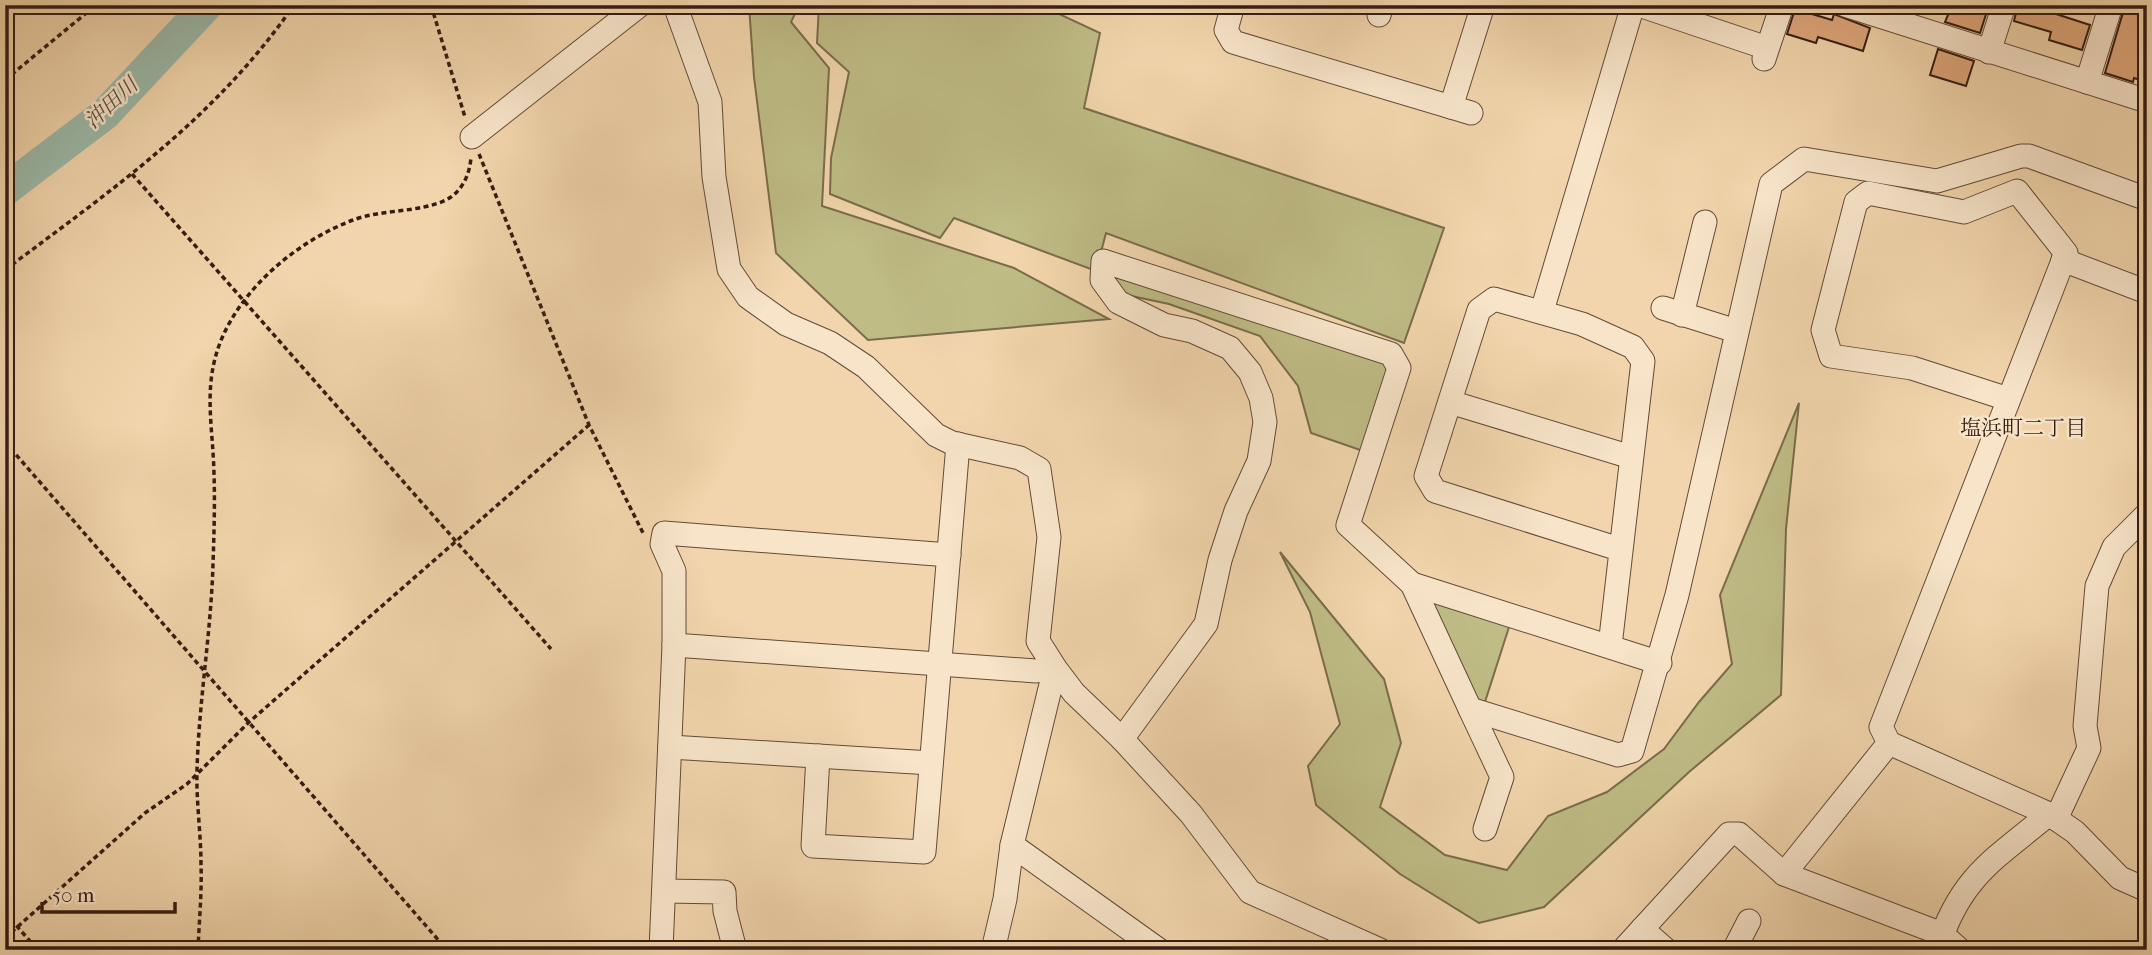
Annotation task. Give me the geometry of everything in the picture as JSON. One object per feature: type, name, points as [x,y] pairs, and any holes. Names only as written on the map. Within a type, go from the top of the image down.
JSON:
[{"type":"street","points":[[472,137],[640,5]]},
{"type":"street","points":[[675,5],[710,102],[714,177],[729,269],[748,297],[786,324],[830,343],[866,367],[936,435],[958,444],[1020,458],[1039,469],[1049,537],[1038,641],[1055,668],[1074,693],[1122,739],[1191,814],[1250,892],[1340,943],[1380,950]]},
{"type":"street","points":[[1233,5],[1226,30],[1233,42],[1461,110],[1483,5]]},
{"type":"street","points":[[1542,311],[1633,5]]},
{"type":"street","points":[[1639,5],[1766,53],[1782,5]]},
{"type":"street","points":[[1845,5],[1892,12],[1989,51],[2147,101]]},
{"type":"street","points":[[1989,51],[2004,5]]},
{"type":"street","points":[[2087,82],[2111,5]]},
{"type":"street","points":[[1470,709],[1618,755],[1632,751],[1660,663],[1771,184],[1804,159],[1937,181],[2029,156],[2147,199]]},
{"type":"street","points":[[2008,399],[1912,368],[1831,356],[1823,330],[1856,202],[1868,193],[1964,212],[2017,191],[2066,253],[1881,727],[1889,743],[2053,817],[2075,832],[2120,878],[2147,890]]},
{"type":"street","points":[[1705,222],[1672,312],[1736,331]]},
{"type":"street","points":[[2063,260],[2147,292]]},
{"type":"street","points":[[1122,739],[1206,624],[1220,560],[1236,511],[1259,461],[1265,422],[1261,398],[1250,372],[1230,348],[1192,331],[1164,325],[1118,302],[1102,280],[1103,261],[1391,354],[1399,368],[1348,525],[1412,584],[1502,777],[1485,828]]},
{"type":"street","points":[[1609,646],[1643,361],[1633,347],[1542,311],[1493,299],[1479,310],[1426,476],[1435,491],[1619,549]]},
{"type":"street","points":[[1450,402],[1631,457]]},
{"type":"street","points":[[818,756],[813,846],[925,852],[958,444]]},
{"type":"street","points":[[1940,942],[1958,898],[1973,878],[2053,817],[2089,748],[2085,726],[2097,586],[2114,547],[2147,514]]},
{"type":"street","points":[[661,950],[674,645],[674,571],[662,544],[664,533],[949,555]]},
{"type":"street","points":[[1412,584],[1660,663]]},
{"type":"street","points":[[674,645],[1036,671],[1055,668]]},
{"type":"street","points":[[993,950],[1012,845],[1055,668]]},
{"type":"street","points":[[1784,874],[1889,743]]},
{"type":"street","points":[[670,747],[931,763]]},
{"type":"street","points":[[1623,950],[1728,834],[1739,834],[1784,874],[1960,950]]},
{"type":"street","points":[[1012,845],[1159,950]]},
{"type":"street","points":[[664,891],[724,892],[725,911],[735,950]]},
{"type":"street","points":[[1734,950],[1749,921]]},
{"type":"street","points":[[1642,929],[1666,950]]},
{"type":"path","points":[[5,80],[96,5]]},
{"type":"path","points":[[5,270],[132,174],[207,110],[259,55],[294,5]]},
{"type":"path","points":[[431,5],[472,137],[589,425],[646,538]]},
{"type":"path","points":[[198,950],[202,867],[197,772],[204,671],[210,641],[213,563],[214,472],[208,409],[210,375],[222,338],[243,299],[265,277],[303,247],[352,220],[446,200],[463,186],[471,162],[472,137]]},
{"type":"path","points":[[132,174],[551,649]]},
{"type":"path","points":[[5,938],[145,813],[187,783],[248,723],[589,425]]},
{"type":"path","points":[[5,442],[447,950]]},
{"type":"path","points":[[5,913],[38,950]]},
{"type":"shaded area","points":[[749,5],[799,5],[791,22],[829,68],[822,206],[1014,268],[1109,319],[868,340],[776,253],[754,77]]},
{"type":"shaded area","points":[[819,5],[1040,5],[1100,33],[1084,108],[1444,228],[1404,343],[1106,233],[1096,271],[954,218],[940,238],[830,194],[831,158],[849,72],[817,43]]},
{"type":"shaded area","points":[[1112,271],[1383,358],[1390,369],[1363,451],[1311,433],[1298,386],[1260,336],[1169,304],[1122,294],[1109,278]]},
{"type":"shaded area","points":[[1799,403],[1786,529],[1781,695],[1689,772],[1544,907],[1479,923],[1400,874],[1316,805],[1308,766],[1340,724],[1310,612],[1280,552],[1384,679],[1401,743],[1380,807],[1445,855],[1507,870],[1548,816],[1607,792],[1664,749],[1732,664],[1720,595]]},
{"type":"shaded area","points":[[1434,600],[1510,624],[1484,705],[1477,703],[1430,604]]},
{"type":"building","points":[[1952,5],[1989,5],[1980,33],[1945,22]]},
{"type":"building","points":[[2018,5],[2055,5],[2053,13],[2090,25],[2082,50],[2049,40],[2051,32],[2014,21]]},
{"type":"building","points":[[1795,9],[1832,20],[1834,14],[1870,28],[1863,51],[1818,37],[1816,43],[1787,34]]},
{"type":"building","points":[[2124,9],[2147,16],[2147,40],[2143,54],[2147,55],[2147,82],[2134,78],[2133,82],[2105,73]]},
{"type":"building","points":[[1938,49],[1974,61],[1966,86],[1930,75]]},
{"type":"waterway","name":"沖田川","points":[[5,190],[105,114],[207,5]]},
{"type":"district","name":"塩浜町二丁目","points":[[2023,428]]}]
